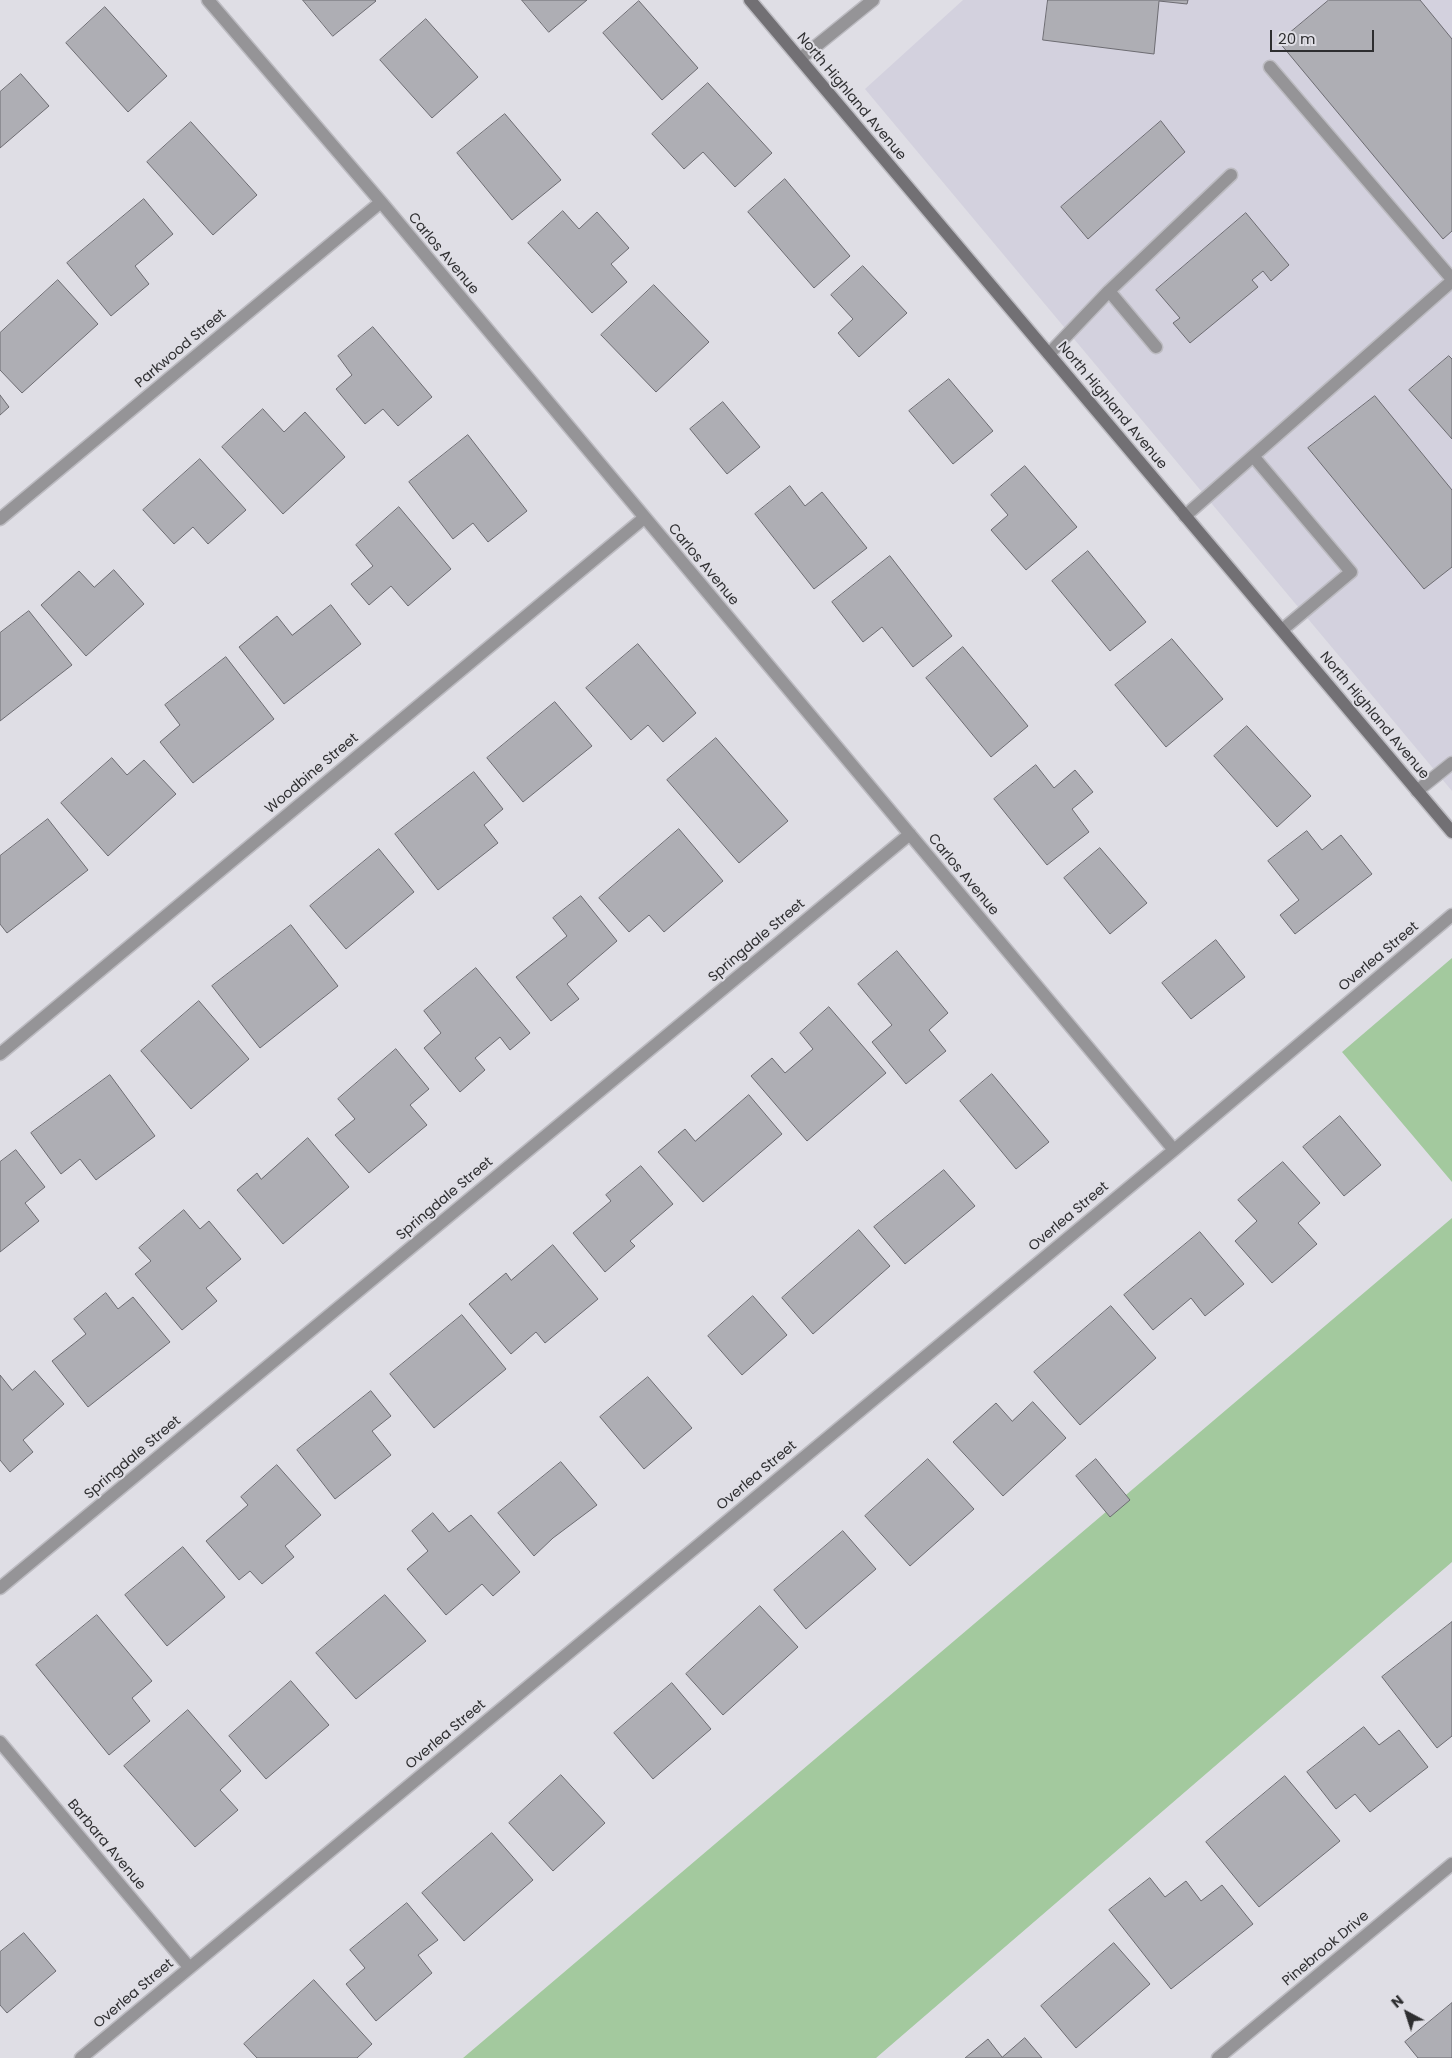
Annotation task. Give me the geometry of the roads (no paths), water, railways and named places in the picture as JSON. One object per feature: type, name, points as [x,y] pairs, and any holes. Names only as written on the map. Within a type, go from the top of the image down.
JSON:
[{"type":"street","name":"Carlos Avenue","points":[[208,0],[381,202],[1174,1150]]},
{"type":"street","name":"North Highland Avenue","points":[[750,0],[1452,832]]},
{"type":"street","points":[[800,59],[873,0]]},
{"type":"street","points":[[1185,516],[1452,280],[1270,67]]},
{"type":"street","points":[[1049,354],[1109,291],[1231,175]]},
{"type":"street","name":"Parkwood Street","points":[[0,519],[381,202]]},
{"type":"street","points":[[1109,291],[1156,347]]},
{"type":"street","points":[[1253,456],[1351,572],[1282,630]]},
{"type":"street","name":"Woodbine Street","points":[[0,1054],[644,518]]},
{"type":"street","points":[[1418,791],[1452,763]]},
{"type":"street","name":"Springdale Street","points":[[0,1588],[910,834]]},
{"type":"street","name":"Overlea Street","points":[[81,2058],[1174,1150],[1452,915]]},
{"type":"street","name":"Barbara Avenue","points":[[0,1742],[189,1967]]},
{"type":"street","name":"Pinebrook Drive","points":[[1218,2058],[1452,1864]]}]
